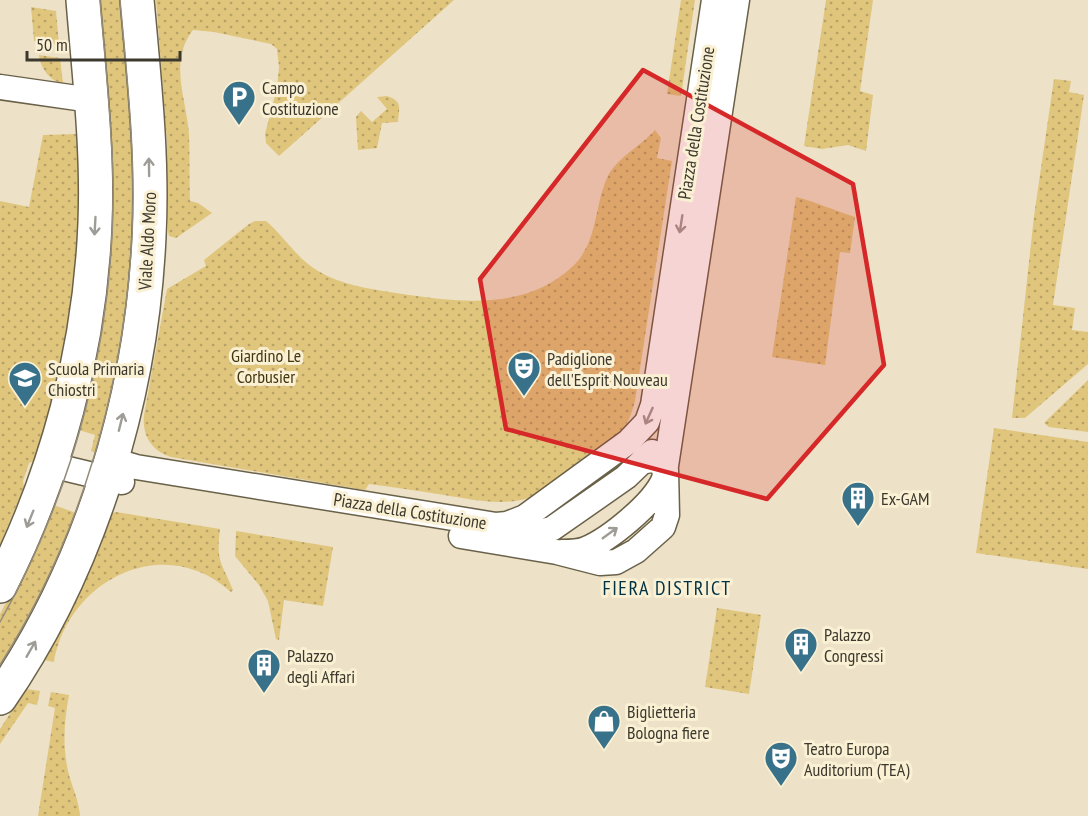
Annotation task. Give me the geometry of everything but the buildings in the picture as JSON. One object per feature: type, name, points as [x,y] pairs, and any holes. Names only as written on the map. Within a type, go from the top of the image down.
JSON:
[{"type":"main road","points":[[0,586],[26,529],[51,465],[76,374],[92,268],[96,182],[83,0]]},
{"type":"main road","name":"Viale Aldo Moro","points":[[0,698],[40,634],[63,587],[109,468],[135,363],[149,244],[148,135],[137,0]]},
{"type":"street","name":"Piazza della Costituzione","points":[[109,468],[119,462],[136,467],[496,525],[507,524],[525,517],[628,442],[647,422],[653,405],[714,0]]},
{"type":"street","name":"Piazza della Costituzione","points":[[109,468],[607,563],[615,562],[636,551],[659,532],[666,522],[668,507],[666,470],[737,0]]},
{"type":"street","points":[[0,87],[91,100]]},
{"type":"street","name":"Piazza della Costituzione","points":[[493,542],[528,538],[553,528],[610,488],[642,462],[661,440],[675,414]]},
{"type":"street","points":[[642,462],[658,460],[666,470]]},
{"type":"street","points":[[51,465],[109,468]]},
{"type":"highlighted area","points":[[643,70],[853,184],[884,365],[767,499],[506,429],[480,279]]},
{"type":"green space","points":[[96,0],[124,0],[137,193],[129,315],[100,454],[91,451],[95,435],[76,429]]},
{"type":"green space","points":[[156,0],[454,0],[279,156],[266,143],[265,134],[277,88],[279,67],[277,49],[271,44],[193,30],[186,42],[180,68],[189,135],[190,201],[198,203],[212,213],[176,238],[169,236],[168,232],[167,142]]},
{"type":"green space","points":[[681,0],[695,0],[681,96],[667,94]]},
{"type":"green space","points":[[826,0],[873,0],[860,91],[873,95],[866,151],[848,145],[822,149],[804,146]]},
{"type":"green space","points":[[31,7],[56,11],[59,45],[34,41]]},
{"type":"green space","points":[[39,55],[60,58],[63,83],[54,80],[46,73]]},
{"type":"green space","points":[[1054,79],[1071,81],[1069,92],[1084,95],[1053,305],[1075,308],[1072,330],[1088,332],[1088,364],[1025,418],[1012,418],[1034,216]]},
{"type":"green space","points":[[387,96],[398,103],[398,122],[382,123],[377,148],[358,150],[356,117],[361,111],[372,122],[387,109],[377,97]]},
{"type":"green space","name":"Giardino Le Corbusier","points":[[655,130],[661,138],[657,158],[672,161],[632,412],[627,423],[610,442],[537,495],[514,501],[491,502],[369,484],[365,490],[171,457],[158,451],[149,441],[146,435],[144,415],[167,289],[206,266],[204,260],[249,224],[255,221],[266,221],[310,266],[346,283],[376,290],[442,299],[466,301],[512,297],[534,291],[554,281],[581,257],[591,235],[603,189],[611,171],[622,158]]},
{"type":"green space","points":[[77,134],[79,222],[74,282],[65,343],[34,461],[29,463],[23,481],[24,487],[0,545],[0,201],[29,207],[43,135]]},
{"type":"green space","points":[[796,197],[855,217],[850,253],[840,252],[825,365],[772,357]]},
{"type":"green space","points":[[1088,380],[1088,432],[1049,427],[1044,423]]},
{"type":"green space","points":[[994,428],[1088,442],[1088,569],[976,553]]},
{"type":"green space","points":[[51,504],[79,514],[51,582],[0,674],[0,614],[21,574]]},
{"type":"green space","points":[[112,513],[220,529],[219,555],[233,590],[231,592],[205,574],[177,566],[149,566],[123,573],[98,588],[78,608],[63,633],[54,662],[44,660],[78,593]]},
{"type":"green space","points":[[236,531],[333,547],[323,606],[284,600],[279,640],[276,639],[268,601],[259,585],[235,556]]},
{"type":"green space","points":[[717,608],[761,615],[749,694],[705,687]]},
{"type":"green space","points":[[26,689],[40,691],[37,705],[28,703],[0,744],[0,729]]},
{"type":"green space","points":[[51,692],[69,695],[65,725],[65,754],[80,816],[38,816],[55,708],[48,706]]},
{"type":"tram line","points":[[0,622],[50,519],[85,410],[98,353],[107,297],[112,239],[113,182],[110,113],[100,0]]},
{"type":"tram line","points":[[0,665],[29,616],[54,565],[75,513],[108,404],[119,348],[127,292],[133,206],[130,118],[120,0]]},
{"type":"place","name":"Campo Costituzione","points":[[239,126]]},
{"type":"place","name":"Padiglione dell'Esprit Nouveau","points":[[524,397]]},
{"type":"place","name":"Scuola Primaria Chiostri","points":[[25,407]]},
{"type":"place","name":"Ex-GAM","points":[[858,527]]},
{"type":"place","name":"Palazzo Congressi","points":[[801,673]]},
{"type":"place","name":"Palazzo degli Affari","points":[[264,694]]},
{"type":"place","name":"Biglietteria Bologna fiere","points":[[604,750]]},
{"type":"place","name":"Teatro Europa Auditorium (TEA)","points":[[781,787]]},
{"type":"district","name":"FIERA DISTRICT","points":[[667,588]]}]
